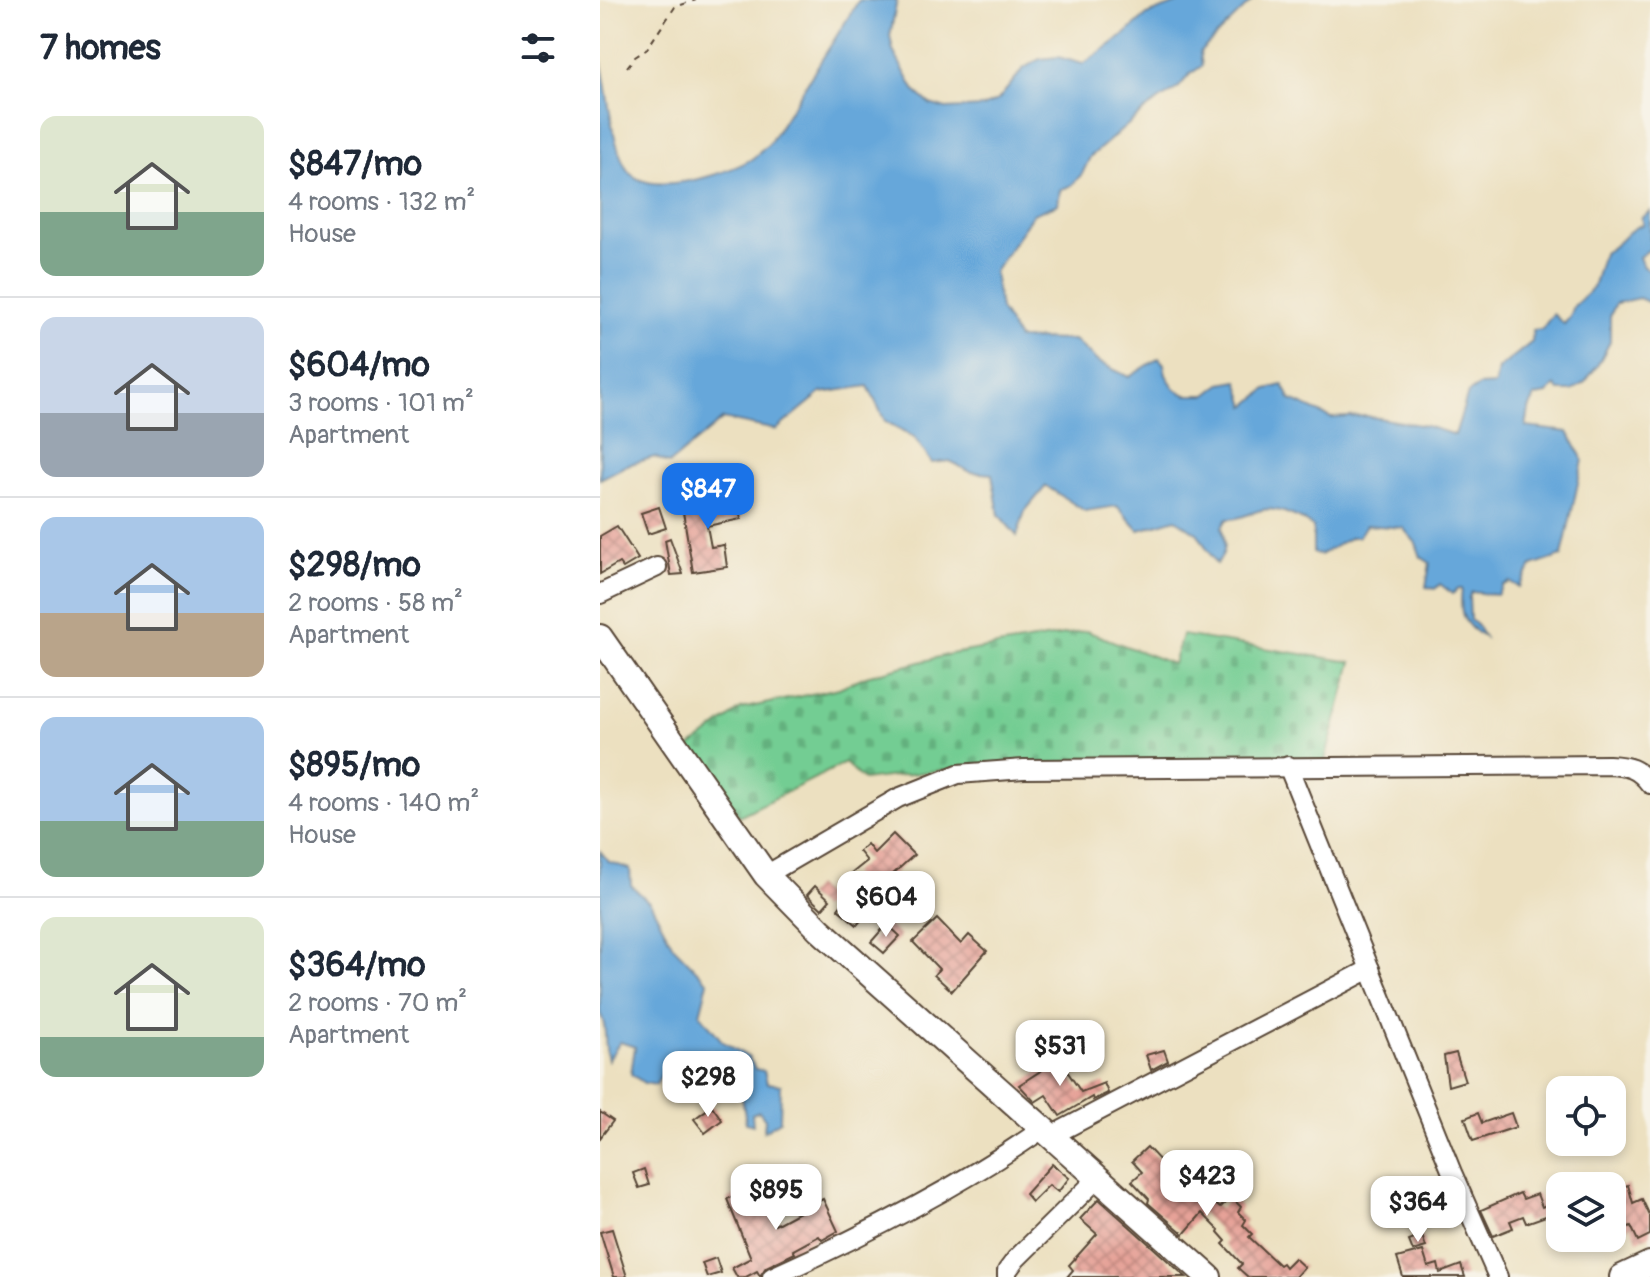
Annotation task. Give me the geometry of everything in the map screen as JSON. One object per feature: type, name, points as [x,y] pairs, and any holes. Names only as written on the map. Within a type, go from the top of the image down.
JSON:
[{"type":"main road","points":[[600,637],[766,875],[820,930],[1209,1277]]},
{"type":"main road","points":[[1622,1277],[1650,1264]]},
{"type":"street","points":[[600,594],[657,567]]},
{"type":"street","points":[[766,875],[898,798],[958,774],[1024,769],[1609,765],[1631,767],[1642,773],[1650,784]]},
{"type":"street","points":[[1288,766],[1453,1175],[1498,1277]]},
{"type":"street","points":[[772,1277],[842,1245],[1045,1133],[1370,969]]},
{"type":"street","points":[[1007,1277],[1007,1271],[1016,1259],[1097,1179]]},
{"type":"path","points":[[627,67],[646,50],[675,7],[696,0]]},
{"type":"green space","points":[[1086,631],[1173,664],[1182,635],[1352,662],[1324,764],[968,767],[863,780],[845,763],[739,816],[688,749],[741,709],[839,688],[866,676],[951,654]]},
{"type":"water","points":[[859,0],[897,0],[890,36],[893,51],[915,91],[930,104],[946,109],[983,107],[998,100],[1024,68],[1040,59],[1058,57],[1083,64],[1147,15],[1186,0],[1253,0],[1200,52],[1202,66],[1090,157],[1082,174],[1072,185],[1060,190],[1058,204],[1033,214],[994,272],[1000,309],[1018,339],[1074,340],[1098,362],[1129,377],[1159,358],[1175,389],[1186,395],[1207,395],[1221,384],[1238,381],[1246,406],[1267,389],[1283,385],[1291,400],[1331,418],[1366,416],[1426,426],[1455,435],[1468,393],[1479,386],[1495,385],[1498,369],[1532,342],[1533,330],[1542,329],[1553,314],[1564,324],[1574,306],[1593,288],[1603,253],[1643,224],[1641,218],[1650,211],[1650,249],[1639,257],[1643,267],[1650,270],[1650,303],[1639,298],[1616,303],[1610,316],[1610,342],[1585,382],[1572,391],[1559,391],[1555,386],[1547,394],[1535,396],[1529,409],[1526,427],[1568,432],[1583,460],[1562,556],[1532,566],[1519,587],[1510,582],[1503,585],[1497,595],[1472,592],[1469,597],[1470,620],[1484,637],[1471,628],[1464,618],[1462,589],[1457,589],[1453,594],[1440,584],[1435,589],[1426,587],[1430,563],[1421,557],[1416,543],[1403,528],[1366,525],[1358,537],[1351,537],[1320,555],[1313,553],[1313,527],[1301,519],[1272,510],[1253,512],[1240,518],[1227,519],[1222,527],[1224,551],[1216,564],[1198,534],[1176,519],[1139,530],[1117,506],[1085,511],[1046,486],[1025,511],[1017,536],[999,515],[992,474],[970,472],[950,461],[932,463],[914,437],[885,421],[868,386],[821,393],[776,430],[723,419],[669,464],[655,457],[627,465],[600,479],[600,57],[612,126],[625,166],[634,176],[648,182],[684,182],[704,178],[750,160],[769,144]]},
{"type":"water","points":[[600,851],[609,862],[630,869],[631,885],[651,904],[673,946],[708,982],[700,1014],[722,1041],[749,1058],[755,1069],[764,1071],[767,1083],[781,1085],[780,1121],[764,1131],[765,1119],[759,1111],[752,1114],[753,1125],[746,1123],[742,1097],[732,1084],[717,1082],[705,1091],[691,1082],[681,1091],[663,1071],[656,1085],[644,1083],[631,1074],[635,1047],[620,1042],[608,1060],[600,1013]]},
{"type":"building","points":[[736,497],[741,519],[707,526],[711,547],[724,545],[727,567],[693,572],[682,506]]},
{"type":"building","points":[[659,507],[666,528],[648,534],[641,513]]},
{"type":"building","points":[[617,526],[638,559],[623,568],[619,563],[600,574],[600,536]]},
{"type":"building","points":[[670,538],[683,574],[671,575],[665,540]]},
{"type":"building","points":[[893,834],[914,855],[893,874],[913,898],[885,920],[874,905],[857,925],[838,909],[860,882],[852,873],[867,861],[859,851],[867,844],[874,853]]},
{"type":"building","points":[[815,886],[830,900],[822,909],[807,895]]},
{"type":"building","points":[[937,919],[961,944],[969,935],[987,951],[952,991],[934,975],[939,969],[913,942]]},
{"type":"building","points":[[887,924],[900,936],[884,953],[871,942]]},
{"type":"building","points":[[1164,1050],[1168,1061],[1151,1070],[1146,1055]]},
{"type":"building","points":[[1456,1053],[1465,1081],[1448,1086],[1444,1056]]},
{"type":"building","points":[[1059,1059],[1081,1092],[1104,1083],[1108,1093],[1093,1100],[1092,1097],[1060,1116],[1046,1095],[1035,1102],[1019,1085]]},
{"type":"building","points":[[712,1106],[722,1120],[705,1133],[694,1119]]},
{"type":"building","points":[[600,1112],[613,1121],[600,1138]]},
{"type":"building","points":[[1478,1113],[1482,1123],[1511,1113],[1516,1127],[1473,1141],[1465,1118]]},
{"type":"building","points":[[1147,1147],[1166,1167],[1162,1170],[1194,1199],[1199,1200],[1204,1194],[1220,1208],[1231,1197],[1241,1207],[1238,1212],[1246,1220],[1243,1225],[1252,1234],[1249,1237],[1279,1265],[1282,1263],[1285,1267],[1294,1258],[1304,1267],[1295,1277],[1248,1277],[1238,1268],[1242,1264],[1223,1244],[1226,1241],[1219,1230],[1202,1213],[1184,1234],[1148,1203],[1149,1199],[1132,1181],[1142,1172],[1132,1161]]},
{"type":"building","points":[[1052,1164],[1069,1178],[1058,1192],[1049,1185],[1032,1202],[1025,1194]]},
{"type":"building","points":[[644,1169],[649,1185],[639,1188],[633,1173]]},
{"type":"building","points":[[1626,1186],[1633,1203],[1642,1199],[1650,1216],[1650,1235],[1638,1241],[1631,1226],[1626,1228]]},
{"type":"building","points":[[747,1191],[753,1207],[767,1202],[775,1225],[823,1199],[838,1231],[822,1240],[819,1236],[793,1250],[795,1253],[766,1267],[760,1276],[757,1271],[746,1277],[737,1277],[732,1268],[751,1258],[727,1199]]},
{"type":"building","points":[[1520,1193],[1523,1199],[1537,1194],[1542,1207],[1546,1205],[1546,1216],[1526,1223],[1523,1216],[1510,1221],[1513,1228],[1493,1236],[1481,1210]]},
{"type":"building","points":[[1099,1199],[1186,1277],[1067,1277],[1073,1270],[1069,1265],[1097,1234],[1080,1219]]},
{"type":"building","points":[[612,1229],[627,1277],[614,1277],[600,1232]]},
{"type":"building","points":[[1422,1236],[1426,1247],[1413,1251],[1409,1241]]},
{"type":"building","points":[[1423,1251],[1428,1267],[1438,1264],[1440,1273],[1461,1265],[1465,1277],[1403,1277],[1397,1258]]},
{"type":"building","points":[[716,1258],[721,1273],[707,1277],[702,1263]]}]
